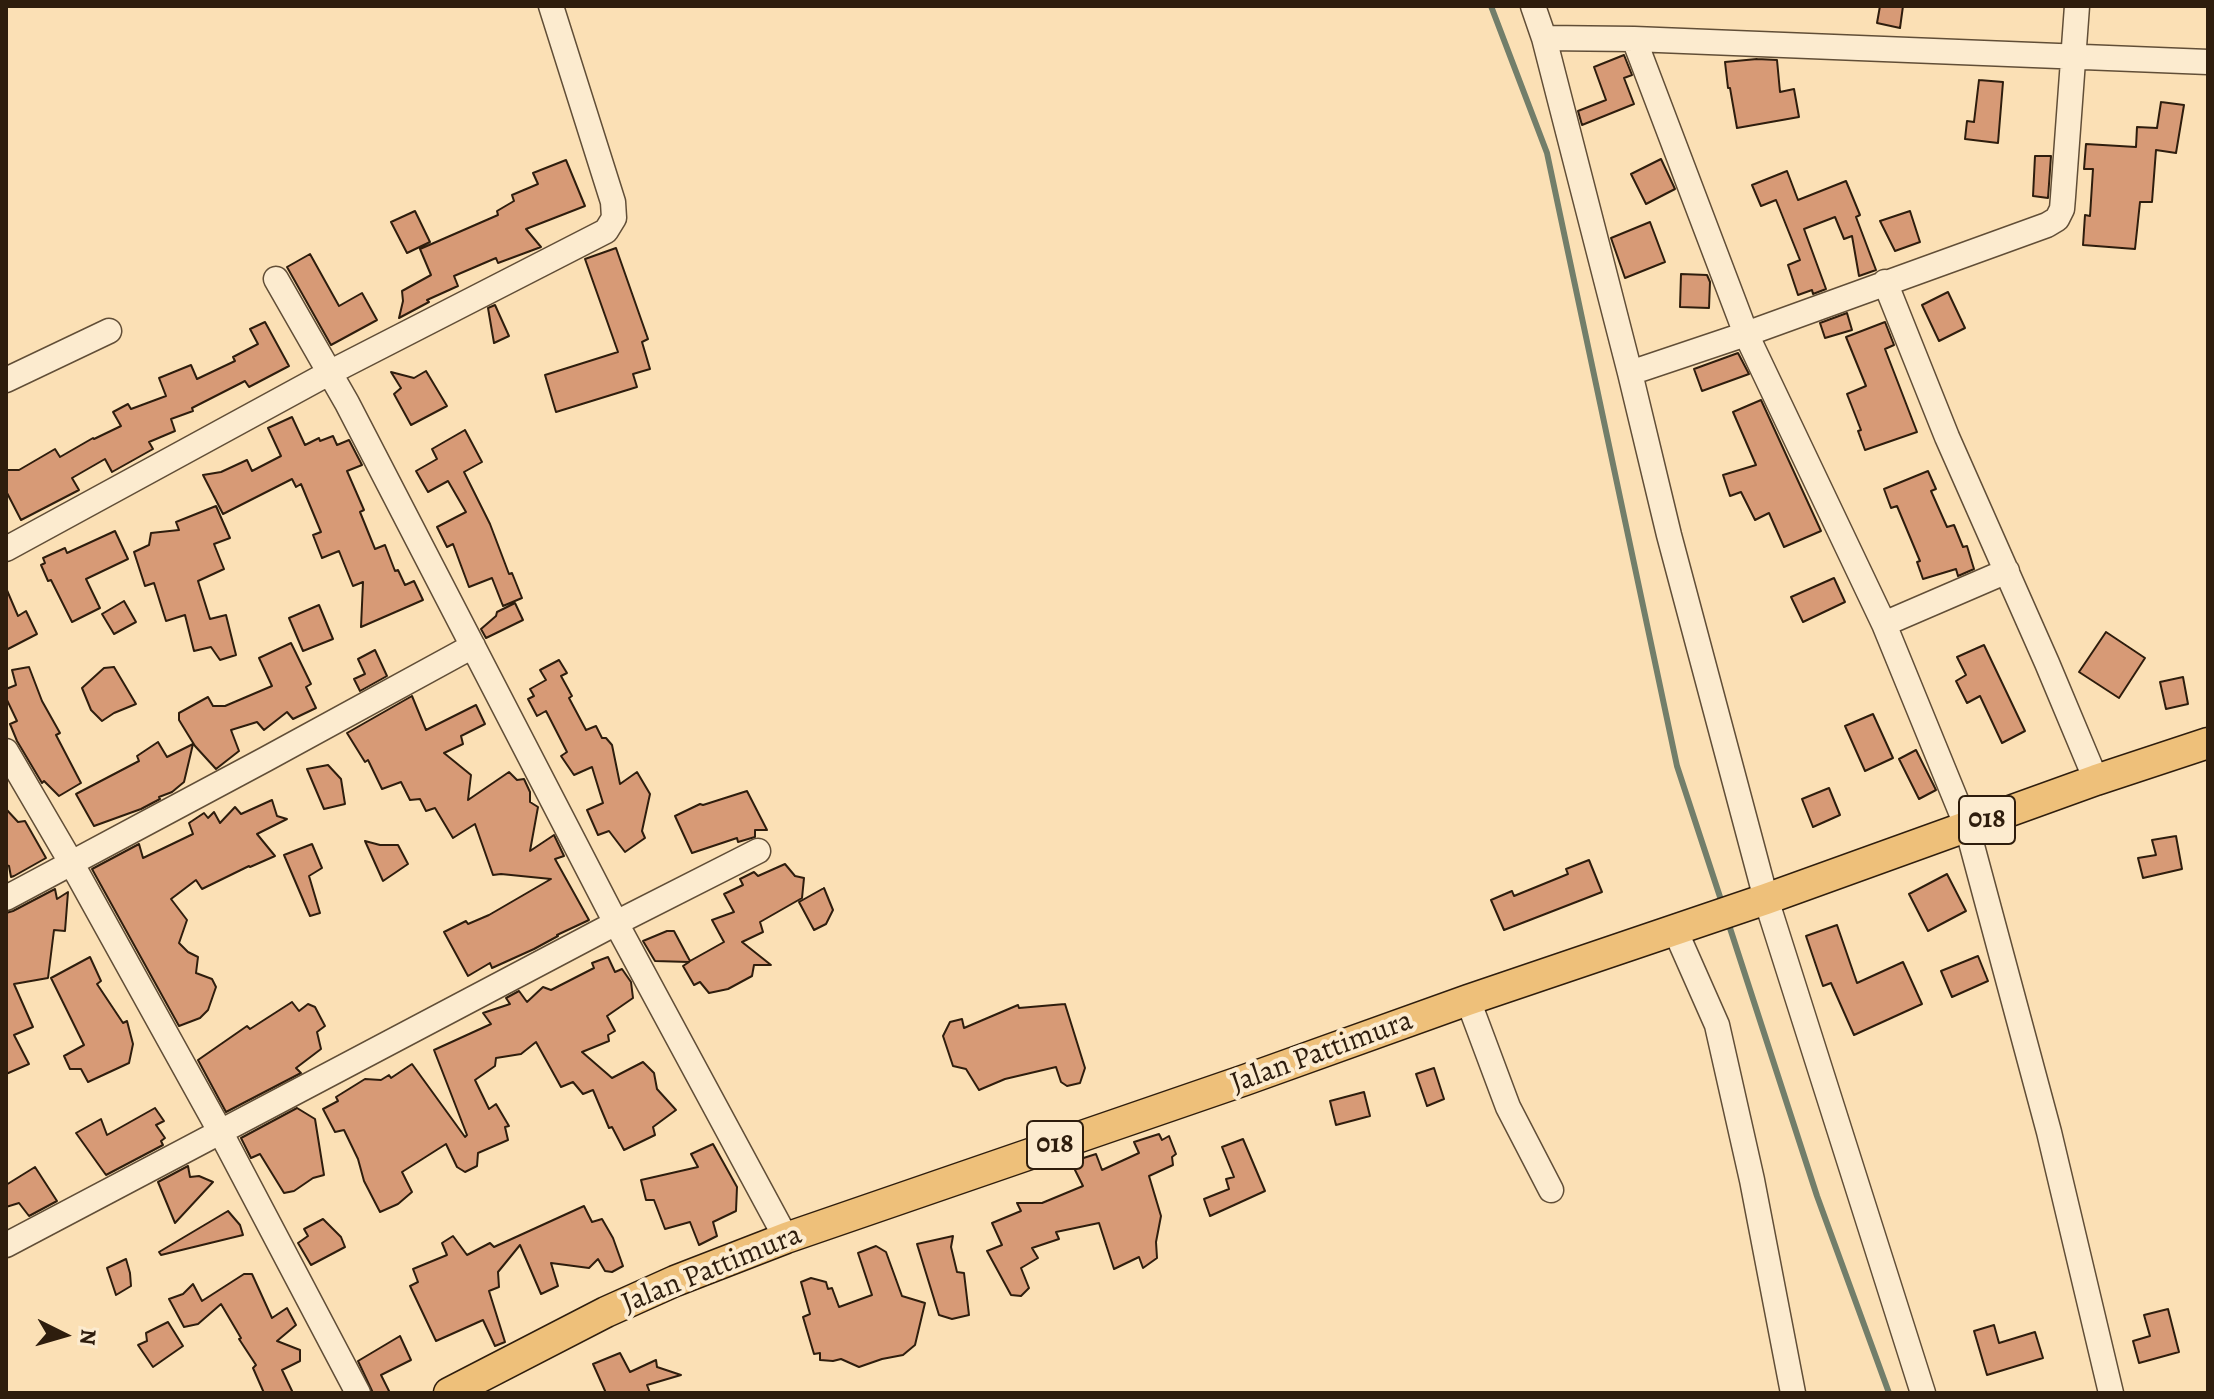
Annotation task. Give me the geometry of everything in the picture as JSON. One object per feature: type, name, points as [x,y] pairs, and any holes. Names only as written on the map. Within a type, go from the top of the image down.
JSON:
[{"type":"main road","name":"Jalan Pattimura","points":[[449,1393],[606,1312],[675,1281],[786,1238],[1230,1086],[2208,743]]},
{"type":"street","points":[[6,549],[329,373],[600,234],[611,225],[613,202],[551,6]]},
{"type":"street","points":[[1533,6],[1544,38],[1669,535],[1766,899],[1923,1393]]},
{"type":"street","points":[[1630,373],[1746,334],[2057,219],[2062,209],[2077,6]]},
{"type":"street","points":[[1544,38],[2208,62]]},
{"type":"street","points":[[1634,39],[1746,334],[1884,624],[1967,827],[2049,1132],[2111,1393]]},
{"type":"street","points":[[276,279],[347,403],[616,923],[786,1238]]},
{"type":"street","points":[[1885,282],[1947,437],[2096,780]]},
{"type":"street","points":[[6,380],[109,331]]},
{"type":"street","points":[[1884,624],[2007,571]]},
{"type":"street","points":[[6,898],[473,646]]},
{"type":"street","points":[[6,751],[221,1133],[358,1393]]},
{"type":"street","points":[[6,1245],[758,851]]},
{"type":"street","points":[[1675,930],[1717,1025],[1752,1180],[1793,1393]]},
{"type":"street","points":[[1468,1000],[1508,1107],[1551,1190]]},
{"type":"building","points":[[1880,6],[1903,6],[1900,28],[1877,23]]},
{"type":"building","points":[[1624,55],[1632,75],[1624,78],[1634,104],[1582,125],[1578,111],[1606,100],[1594,67]]},
{"type":"building","points":[[1777,60],[1780,92],[1794,89],[1799,117],[1737,128],[1725,62]]},
{"type":"building","points":[[1979,80],[2003,82],[1998,143],[1965,139],[1967,121],[1974,122]]},
{"type":"building","points":[[2161,102],[2184,105],[2176,153],[2156,150],[2152,202],[2140,202],[2135,249],[2083,245],[2085,215],[2090,216],[2093,169],[2084,169],[2086,144],[2136,147],[2137,127],[2157,128]]},
{"type":"building","points":[[2035,156],[2051,156],[2048,198],[2033,196]]},
{"type":"building","points":[[1661,159],[1675,189],[1646,204],[1631,174]]},
{"type":"building","points":[[566,160],[585,206],[526,229],[541,247],[498,263],[496,258],[454,276],[458,286],[427,300],[429,302],[399,318],[402,291],[431,275],[420,249],[498,215],[497,211],[514,201],[512,195],[538,184],[533,173]]},
{"type":"building","points":[[1787,171],[1798,200],[1846,181],[1860,215],[1856,217],[1876,270],[1859,276],[1852,236],[1844,239],[1835,217],[1804,229],[1826,289],[1798,295],[1788,265],[1800,260],[1776,200],[1761,206],[1752,185]]},
{"type":"building","points":[[415,211],[430,242],[407,253],[391,222]]},
{"type":"building","points":[[1910,211],[1920,242],[1895,251],[1880,221]]},
{"type":"building","points":[[1650,222],[1665,262],[1625,278],[1611,238]]},
{"type":"building","points":[[616,248],[648,339],[642,342],[650,369],[633,374],[637,387],[556,412],[545,375],[618,352],[585,259]]},
{"type":"building","points":[[310,254],[339,306],[362,293],[377,320],[331,345],[287,267]]},
{"type":"building","points":[[1681,274],[1707,275],[1710,282],[1709,308],[1680,307]]},
{"type":"building","points":[[1948,292],[1965,328],[1939,341],[1922,305]]},
{"type":"building","points":[[495,305],[509,336],[494,343],[488,308]]},
{"type":"building","points":[[1847,313],[1852,330],[1825,338],[1820,323]]},
{"type":"building","points":[[265,322],[289,366],[249,387],[245,381],[192,408],[193,411],[171,419],[175,431],[149,442],[153,449],[112,472],[105,459],[72,478],[79,490],[21,520],[6,491],[6,470],[19,470],[55,449],[60,457],[121,426],[113,412],[128,404],[131,409],[166,396],[159,378],[191,365],[197,379],[235,361],[233,357],[258,344],[250,329]]},
{"type":"building","points":[[1885,322],[1894,345],[1885,349],[1917,432],[1865,450],[1847,394],[1866,386],[1846,337]]},
{"type":"building","points":[[1738,353],[1749,374],[1702,391],[1694,369]]},
{"type":"building","points":[[426,371],[447,406],[411,425],[394,394],[401,388],[391,372],[414,378]]},
{"type":"building","points":[[1761,400],[1821,531],[1784,547],[1769,513],[1755,520],[1741,492],[1730,496],[1723,475],[1756,465],[1733,412]]},
{"type":"building","points":[[292,417],[305,445],[333,436],[337,445],[349,440],[362,465],[347,471],[364,510],[360,512],[375,549],[385,545],[395,571],[398,570],[405,585],[414,581],[423,600],[361,627],[363,582],[353,586],[339,551],[322,558],[313,535],[321,532],[301,484],[296,487],[292,479],[223,514],[203,475],[221,472],[247,460],[252,471],[281,456],[268,428]]},
{"type":"building","points":[[465,430],[482,462],[464,472],[522,598],[503,606],[492,578],[469,587],[453,544],[447,547],[437,527],[466,512],[448,481],[428,492],[416,471],[437,459],[432,449]]},
{"type":"building","points":[[1928,471],[1936,489],[1931,491],[1947,527],[1954,525],[1963,547],[1967,546],[1974,569],[1958,576],[1956,569],[1923,579],[1917,562],[1920,561],[1897,506],[1891,508],[1884,489]]},
{"type":"building","points":[[216,506],[230,538],[214,544],[224,569],[198,581],[210,619],[226,615],[236,655],[220,660],[211,647],[194,651],[185,615],[166,621],[154,583],[145,586],[134,552],[149,545],[151,533],[179,530],[176,522]]},
{"type":"building","points":[[115,531],[128,559],[86,579],[100,608],[72,622],[51,580],[48,581],[41,565],[45,563],[43,558],[65,548],[67,553]]},
{"type":"building","points":[[1834,578],[1845,602],[1803,622],[1791,597]]},
{"type":"building","points":[[6,588],[18,616],[26,611],[37,634],[6,650]]},
{"type":"building","points":[[124,601],[136,622],[114,634],[102,614]]},
{"type":"building","points":[[515,603],[523,620],[486,638],[481,629],[497,612]]},
{"type":"building","points":[[319,605],[333,639],[303,651],[289,618]]},
{"type":"building","points":[[2106,632],[2145,658],[2119,698],[2079,672]]},
{"type":"building","points":[[291,643],[311,684],[306,687],[316,708],[293,719],[287,712],[264,730],[257,722],[231,730],[239,751],[216,769],[195,746],[179,720],[179,713],[208,697],[213,706],[225,706],[272,686],[259,658]]},
{"type":"building","points":[[1984,645],[2025,731],[2002,743],[1980,696],[1967,703],[1956,681],[1966,675],[1957,657]]},
{"type":"building","points":[[375,650],[387,676],[360,691],[354,679],[365,674],[358,659]]},
{"type":"building","points":[[559,660],[567,673],[561,676],[572,696],[569,698],[586,730],[596,726],[602,738],[612,745],[620,784],[637,772],[650,794],[642,831],[645,838],[625,852],[609,831],[598,835],[587,810],[603,803],[592,767],[574,775],[561,756],[567,752],[546,711],[537,716],[528,699],[534,696],[530,689],[546,680],[540,670]]},
{"type":"building","points":[[29,667],[42,701],[60,733],[56,735],[81,783],[59,796],[44,781],[42,783],[10,724],[17,721],[6,698],[6,689],[16,685],[12,670]]},
{"type":"building","points":[[114,667],[136,704],[102,721],[91,710],[82,688],[104,668]]},
{"type":"building","points":[[2183,677],[2188,704],[2166,709],[2160,682]]},
{"type":"building","points":[[412,696],[426,730],[476,705],[485,724],[461,736],[463,744],[444,753],[471,775],[468,800],[509,772],[517,780],[524,779],[530,792],[530,802],[538,807],[530,851],[554,835],[564,856],[555,859],[589,920],[534,949],[492,968],[490,963],[468,976],[444,932],[466,921],[468,924],[489,915],[551,879],[493,875],[475,824],[453,838],[435,808],[426,811],[420,799],[410,800],[401,782],[382,789],[368,760],[365,762],[347,733]]},
{"type":"building","points":[[1873,714],[1893,758],[1865,771],[1845,726]]},
{"type":"building","points":[[158,742],[167,757],[193,744],[184,782],[141,809],[94,826],[76,794],[139,761],[137,756]]},
{"type":"building","points":[[1916,750],[1936,790],[1919,799],[1899,759]]},
{"type":"building","points":[[328,765],[341,779],[345,804],[324,809],[307,769]]},
{"type":"building","points":[[1829,788],[1840,815],[1813,827],[1802,799]]},
{"type":"building","points":[[747,791],[767,830],[755,830],[755,837],[738,842],[737,838],[692,853],[675,816],[700,804]]},
{"type":"building","points":[[272,800],[277,816],[287,819],[257,834],[275,856],[202,889],[196,880],[171,899],[187,920],[179,943],[198,957],[196,973],[212,979],[216,987],[208,1010],[200,1018],[179,1026],[92,869],[139,844],[143,858],[193,834],[189,823],[204,813],[208,818],[214,812],[220,823],[235,807],[241,814]]},
{"type":"building","points":[[6,809],[18,822],[25,821],[46,858],[11,877],[6,865]]},
{"type":"building","points":[[2176,836],[2182,869],[2143,878],[2138,858],[2156,855],[2152,840]]},
{"type":"building","points":[[365,841],[398,845],[408,864],[383,881]]},
{"type":"building","points":[[312,844],[322,868],[309,876],[320,913],[310,916],[284,855]]},
{"type":"building","points":[[1589,860],[1602,892],[1504,930],[1491,900],[1512,891],[1514,896],[1568,874],[1566,869]]},
{"type":"building","points":[[785,864],[795,876],[804,878],[802,898],[760,922],[763,932],[742,942],[771,965],[754,965],[752,976],[728,989],[709,993],[700,982],[694,985],[683,966],[689,962],[655,961],[643,941],[667,931],[674,931],[690,961],[724,942],[712,920],[734,912],[724,894],[743,885],[740,879],[754,872],[758,876]]},
{"type":"building","points":[[1947,874],[1966,911],[1928,931],[1909,894]]},
{"type":"building","points":[[824,888],[833,910],[826,924],[814,930],[799,902]]},
{"type":"building","points":[[55,889],[57,899],[68,892],[65,931],[54,930],[48,978],[14,984],[33,1027],[14,1035],[29,1064],[6,1074],[6,913]]},
{"type":"building","points":[[1837,925],[1857,983],[1903,962],[1922,1004],[1854,1035],[1831,983],[1823,986],[1806,936]]},
{"type":"building","points":[[1978,956],[1988,981],[1952,997],[1941,971]]},
{"type":"building","points":[[90,957],[101,981],[97,984],[123,1023],[127,1021],[133,1044],[129,1063],[88,1082],[81,1069],[70,1069],[64,1056],[84,1045],[51,978]]},
{"type":"building","points":[[608,957],[615,972],[622,969],[631,982],[633,998],[607,1016],[615,1031],[608,1035],[609,1041],[582,1052],[612,1078],[643,1062],[654,1073],[657,1089],[676,1110],[653,1127],[655,1135],[624,1150],[612,1127],[609,1128],[593,1090],[583,1094],[573,1082],[561,1087],[536,1042],[521,1054],[496,1058],[495,1066],[475,1080],[489,1109],[496,1104],[509,1126],[505,1127],[508,1140],[478,1153],[477,1166],[465,1172],[457,1167],[446,1144],[402,1172],[412,1192],[398,1204],[380,1212],[344,1130],[335,1132],[323,1109],[365,1079],[381,1080],[389,1075],[391,1078],[412,1064],[465,1137],[467,1135],[434,1050],[491,1024],[483,1013],[510,1004],[506,998],[519,991],[527,1002],[543,987],[551,990],[594,968],[592,963]]},
{"type":"building","points":[[292,1002],[299,1011],[308,1004],[315,1007],[325,1026],[317,1032],[321,1049],[296,1068],[301,1073],[226,1112],[198,1060],[247,1026],[250,1029]]},
{"type":"building","points":[[1065,1004],[1085,1068],[1080,1083],[1067,1086],[1061,1082],[1056,1067],[1005,1079],[979,1090],[966,1069],[953,1066],[943,1036],[950,1022],[962,1019],[964,1028],[1018,1005],[1019,1008]]},
{"type":"building","points":[[1434,1068],[1444,1099],[1427,1106],[1416,1074]]},
{"type":"building","points":[[1364,1092],[1370,1116],[1336,1125],[1330,1101]]},
{"type":"building","points":[[155,1108],[164,1121],[156,1125],[165,1138],[161,1141],[163,1145],[106,1175],[76,1133],[101,1119],[107,1135]]},
{"type":"building","points":[[297,1108],[315,1119],[324,1175],[284,1193],[260,1154],[251,1158],[241,1138]]},
{"type":"building","points":[[1159,1134],[1162,1140],[1169,1136],[1176,1154],[1172,1157],[1173,1165],[1149,1176],[1161,1216],[1156,1242],[1157,1258],[1143,1268],[1139,1257],[1114,1269],[1099,1223],[1056,1232],[1059,1239],[1032,1248],[1038,1258],[1021,1268],[1029,1288],[1021,1296],[1011,1295],[987,1251],[1002,1245],[992,1223],[1021,1211],[1017,1203],[1042,1203],[1083,1186],[1071,1162],[1096,1154],[1102,1170],[1139,1153],[1134,1142]]},
{"type":"building","points":[[1243,1139],[1265,1191],[1210,1216],[1204,1199],[1229,1189],[1226,1179],[1234,1177],[1222,1147]]},
{"type":"building","points":[[713,1144],[737,1187],[736,1211],[713,1222],[717,1236],[699,1245],[690,1222],[665,1229],[654,1200],[646,1200],[641,1180],[698,1167],[691,1154]]},
{"type":"building","points":[[188,1166],[190,1177],[199,1176],[213,1182],[175,1223],[158,1182]]},
{"type":"building","points":[[35,1167],[57,1201],[29,1216],[19,1203],[6,1207],[6,1185]]},
{"type":"building","points":[[584,1206],[592,1222],[602,1219],[623,1266],[612,1272],[605,1271],[598,1259],[589,1268],[551,1263],[558,1286],[541,1294],[520,1245],[498,1272],[499,1287],[489,1291],[505,1342],[495,1346],[483,1320],[436,1341],[410,1286],[418,1282],[413,1269],[447,1255],[442,1243],[453,1236],[467,1255],[490,1243],[494,1247]]},
{"type":"building","points":[[228,1211],[240,1225],[243,1235],[161,1255],[159,1252]]},
{"type":"building","points":[[323,1219],[341,1237],[345,1247],[311,1265],[298,1243],[308,1236],[304,1229]]},
{"type":"building","points":[[953,1236],[951,1247],[957,1272],[964,1273],[969,1315],[952,1319],[939,1315],[917,1244]]},
{"type":"building","points":[[876,1246],[886,1252],[902,1296],[925,1303],[915,1345],[903,1355],[859,1367],[841,1359],[820,1360],[820,1353],[814,1354],[803,1317],[810,1314],[801,1282],[811,1278],[826,1282],[828,1289],[832,1288],[839,1307],[872,1295],[858,1253]]},
{"type":"building","points":[[126,1259],[131,1286],[116,1295],[107,1268]]},
{"type":"building","points":[[244,1274],[252,1274],[272,1318],[287,1308],[296,1325],[277,1341],[300,1350],[300,1361],[282,1370],[293,1393],[264,1393],[253,1368],[256,1365],[221,1304],[198,1324],[184,1327],[169,1299],[183,1294],[193,1284],[202,1301]]},
{"type":"building","points":[[2168,1309],[2179,1352],[2139,1363],[2133,1341],[2150,1336],[2144,1315]]},
{"type":"building","points":[[168,1322],[183,1346],[153,1367],[138,1345],[147,1341],[146,1333]]},
{"type":"building","points":[[1994,1325],[1999,1343],[2035,1332],[2043,1358],[1987,1375],[1974,1331]]},
{"type":"building","points":[[400,1336],[411,1360],[381,1375],[390,1393],[373,1393],[358,1361]]},
{"type":"building","points":[[620,1353],[630,1372],[656,1360],[657,1367],[681,1375],[647,1385],[650,1393],[606,1393],[593,1364]]},
{"type":"waterway","points":[[1491,6],[1547,153],[1677,766],[1722,903]]},
{"type":"waterway","points":[[1728,922],[1817,1196],[1889,1393]]}]
